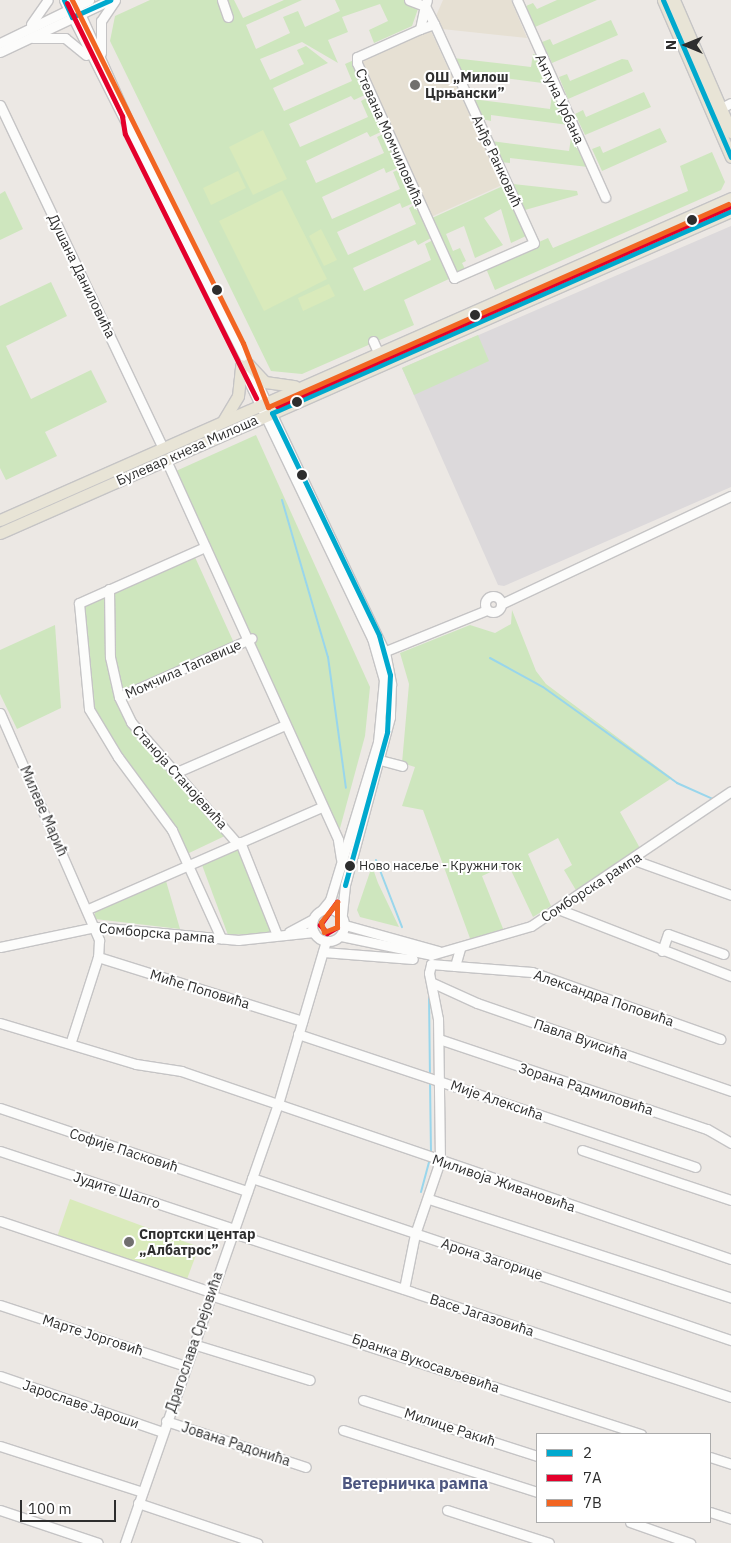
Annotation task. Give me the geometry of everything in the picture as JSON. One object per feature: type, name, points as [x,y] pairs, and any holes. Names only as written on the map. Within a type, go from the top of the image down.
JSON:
[{"type":"main road","points":[[663,0],[731,157]]},
{"type":"main road","points":[[674,0],[726,106],[731,132]]},
{"type":"main road","name":"Булевар кнеза Милоша","points":[[0,520],[223,421],[265,409],[302,386],[375,347],[505,304],[731,198]]},
{"type":"main road","name":"Булевар кнеза Милоша","points":[[0,533],[166,460],[265,409],[505,304],[731,211]]},
{"type":"main road","points":[[223,421],[238,398],[245,365],[265,382],[302,386]]},
{"type":"street","points":[[27,34],[48,0]]},
{"type":"street","points":[[64,0],[74,9],[98,62],[129,114],[132,132],[382,653],[392,697],[380,760],[345,885],[344,921],[341,936],[326,942],[314,932],[313,919],[322,910],[341,862],[384,715],[382,653]]},
{"type":"street","points":[[0,52],[27,34],[89,0]]},
{"type":"street","points":[[74,9],[110,0]]},
{"type":"street","points":[[98,62],[100,25],[115,0]]},
{"type":"street","points":[[222,0],[228,16]]},
{"type":"street","points":[[409,0],[426,3],[420,29]]},
{"type":"street","name":"Антуна Урбана","points":[[517,0],[605,197]]},
{"type":"street","name":"Анђе Ранковић","points":[[426,3],[534,243],[454,278]]},
{"type":"street","name":"Стевана Момчиловића","points":[[434,24],[358,57],[356,63],[454,278]]},
{"type":"street","points":[[0,43],[27,34],[68,39],[98,62]]},
{"type":"street","name":"Душана Даниловића","points":[[0,105],[163,448]]},
{"type":"street","name":"Момчила Тапавице","points":[[166,460],[249,639],[284,725],[321,807],[338,840],[341,862]]},
{"type":"street","points":[[485,608],[488,596],[500,601],[731,496]]},
{"type":"street","points":[[205,547],[79,603],[89,709],[118,757],[162,815],[189,865],[221,938]]},
{"type":"street","name":"Станоја Станојевића","points":[[109,589],[110,657],[119,697],[131,722],[239,843],[281,935]]},
{"type":"street","points":[[382,653],[485,608],[497,611],[500,601]]},
{"type":"street","name":"Момчила Тапавице","points":[[119,697],[249,639]]},
{"type":"street","name":"Милеве Марић","points":[[0,713],[96,927],[98,957],[71,1042]]},
{"type":"street","points":[[177,772],[284,725]]},
{"type":"street","points":[[380,760],[402,766]]},
{"type":"street","name":"Сомборска рампа","points":[[341,936],[431,955],[531,926],[634,860],[731,791]]},
{"type":"street","points":[[88,909],[321,807]]},
{"type":"street","points":[[338,840],[348,840]]},
{"type":"street","points":[[634,860],[731,895]]},
{"type":"street","points":[[322,910],[331,909],[344,921]]},
{"type":"street","points":[[558,909],[662,951],[731,976]]},
{"type":"street","name":"Сомборска рампа","points":[[281,935],[313,919]]},
{"type":"street","name":"Сомборска рампа","points":[[344,921],[438,952]]},
{"type":"street","name":"Сомборска рампа","points":[[0,947],[96,927],[221,938],[314,932]]},
{"type":"street","points":[[662,951],[668,934],[724,954]]},
{"type":"street","name":"Драгослава Срејовића","points":[[126,1543],[162,1432],[278,1104],[326,942]]},
{"type":"street","points":[[455,966],[460,948]]},
{"type":"street","points":[[323,952],[413,958]]},
{"type":"street","name":"Миће Поповића","points":[[98,957],[302,1021]]},
{"type":"street","name":"Александра Поповића","points":[[433,983],[431,964],[532,972],[720,1039]]},
{"type":"street","points":[[404,1289],[415,1234],[429,1199],[433,1159],[433,1078],[439,1039],[433,983]]},
{"type":"street","name":"Павла Вуисића","points":[[433,983],[477,1003],[731,1090]]},
{"type":"street","name":"Миливоја Живановића","points":[[0,1023],[71,1042],[136,1064],[181,1071],[433,1159],[731,1259]]},
{"type":"street","name":"Мије Алексића","points":[[298,1034],[695,1167]]},
{"type":"street","name":"Зорана Радмиловића","points":[[439,1039],[706,1129],[731,1143]]},
{"type":"street","name":"Софије Пасковић","points":[[0,1108],[248,1191]]},
{"type":"street","points":[[582,1150],[731,1200]]},
{"type":"street","name":"Јудите Шалго","points":[[0,1151],[233,1231]]},
{"type":"street","name":"Арона Загорице","points":[[252,1178],[731,1340]]},
{"type":"street","points":[[429,1199],[731,1298]]},
{"type":"street","name":"Бранка Вукосављевића","points":[[0,1221],[211,1293],[638,1433]]},
{"type":"street","name":"Васе Јагазовића","points":[[233,1231],[731,1397]]},
{"type":"street","name":"Марте Јорговић","points":[[0,1305],[186,1366]]},
{"type":"street","points":[[194,1344],[310,1380]]},
{"type":"street","name":"Јарославе Јароши","points":[[0,1376],[162,1432]]},
{"type":"street","name":"Милице Ракић","points":[[363,1400],[536,1456]]},
{"type":"street","name":"Јована Радонића","points":[[166,1421],[306,1467]]},
{"type":"street","points":[[343,1430],[536,1492]]},
{"type":"street","points":[[0,1446],[142,1492]]},
{"type":"street","points":[[711,1457],[731,1464]]},
{"type":"street","points":[[138,1503],[256,1543]]},
{"type":"street","points":[[0,1510],[98,1543]]},
{"type":"street","points":[[447,1510],[549,1543]]},
{"type":"street","points":[[711,1512],[731,1519]]},
{"type":"street","points":[[633,1523],[690,1543]]},
{"type":"shaded area","points":[[443,0],[511,0],[527,38],[442,29],[436,16]]},
{"type":"shaded area","points":[[430,29],[502,185],[431,217],[361,60]]},
{"type":"shaded area","points":[[731,226],[731,487],[504,586],[498,585],[402,368]]},
{"type":"green space","points":[[150,0],[234,0],[243,18],[284,0],[302,0],[246,25],[256,49],[290,33],[283,17],[298,11],[305,27],[340,11],[335,0],[404,0],[419,6],[412,26],[374,43],[369,30],[388,21],[380,4],[342,17],[348,32],[328,40],[338,63],[302,42],[260,59],[270,80],[304,64],[297,50],[306,46],[328,63],[273,88],[284,111],[352,81],[345,64],[354,60],[369,93],[354,100],[351,96],[289,124],[300,147],[368,117],[361,101],[370,96],[385,130],[370,137],[367,132],[306,161],[316,183],[384,153],[377,137],[387,132],[402,166],[386,173],[384,168],[322,197],[332,219],[400,189],[393,172],[403,168],[418,201],[402,208],[400,203],[337,232],[348,255],[416,224],[409,208],[418,203],[433,237],[418,245],[415,240],[353,268],[364,291],[431,260],[425,244],[435,239],[451,278],[404,300],[414,325],[302,374],[271,371],[110,41],[115,16]]},
{"type":"green space","points":[[557,0],[597,0],[535,27],[526,6],[533,3],[537,9]]},
{"type":"green space","points":[[611,20],[618,35],[552,63],[542,42],[550,39],[553,45]]},
{"type":"green space","points":[[533,54],[537,55],[550,84],[472,74],[472,80],[462,78],[453,58],[531,67]]},
{"type":"green space","points":[[622,59],[628,60],[633,71],[568,99],[559,77],[567,74],[570,81]]},
{"type":"green space","points":[[644,92],[651,107],[585,135],[575,114],[583,110],[586,117]]},
{"type":"green space","points":[[552,95],[556,96],[569,125],[491,115],[491,121],[481,119],[472,99],[550,109]]},
{"type":"green space","points":[[660,128],[667,142],[602,171],[592,149],[600,146],[603,153]]},
{"type":"green space","points":[[263,130],[287,179],[253,195],[229,147]]},
{"type":"green space","points":[[571,138],[588,167],[510,158],[510,163],[500,162],[491,141],[569,151]]},
{"type":"green space","points":[[712,152],[725,182],[721,190],[495,290],[485,266],[548,238],[553,248],[688,191],[680,166]]},
{"type":"green space","points":[[238,171],[246,188],[211,205],[203,188]]},
{"type":"green space","points":[[513,184],[577,191],[578,195],[525,210]]},
{"type":"green space","points":[[503,186],[526,236],[511,243],[501,209],[484,218],[503,245],[475,258],[464,226],[446,234],[453,251],[460,248],[466,261],[462,263],[466,271],[457,275],[432,218]]},
{"type":"green space","points":[[282,190],[327,279],[264,311],[219,221]]},
{"type":"green space","points":[[5,191],[23,229],[0,240],[0,194]]},
{"type":"green space","points":[[321,229],[337,260],[324,266],[309,236]]},
{"type":"green space","points":[[51,282],[67,316],[6,346],[31,399],[91,370],[107,402],[45,432],[57,456],[6,480],[0,468],[0,306]]},
{"type":"green space","points":[[329,284],[335,296],[303,311],[298,298]]},
{"type":"green space","points":[[478,335],[489,361],[414,395],[402,368]]},
{"type":"green space","points":[[256,435],[370,687],[365,736],[339,832],[176,471]]},
{"type":"green space","points":[[194,555],[234,643],[121,693],[113,656],[112,591]]},
{"type":"green space","points":[[107,593],[107,657],[128,724],[229,834],[187,854],[92,710],[82,604]]},
{"type":"green space","points":[[512,610],[536,671],[546,684],[672,778],[620,812],[641,850],[577,892],[564,870],[572,865],[558,838],[528,854],[551,906],[533,917],[508,864],[482,876],[504,931],[471,941],[423,810],[402,806],[415,767],[402,763],[409,684],[400,653],[470,625],[495,633],[511,624]]},
{"type":"green space","points":[[55,625],[61,708],[17,729],[0,694],[0,650]]},
{"type":"green space","points":[[239,849],[273,933],[228,935],[202,865]]},
{"type":"green space","points":[[372,866],[399,927],[360,917],[357,910]]},
{"type":"green space","points":[[166,881],[180,929],[95,919],[95,911]]},
{"type":"green space","name":"Спортски центар „Албатрос”","points":[[70,1199],[199,1247],[187,1279],[57,1237]]},
{"type":"waterway","points":[[282,500],[328,657],[346,788]]},
{"type":"waterway","points":[[490,658],[543,687],[677,783],[713,799]]},
{"type":"waterway","points":[[376,860],[402,927]]},
{"type":"waterway","points":[[429,996],[430,1076]]},
{"type":"waterway","points":[[430,1081],[431,1154]]},
{"type":"waterway","points":[[421,1192],[430,1158]]},
{"type":"transit line","name":"2","points":[[64,0],[72,17],[110,0]]},
{"type":"transit line","name":"7B","points":[[72,0],[243,343],[268,407],[728,204]]},
{"type":"transit line","name":"2","points":[[663,0],[731,157]]},
{"type":"transit line","name":"7A","points":[[67,3],[122,116],[125,134],[256,398]]},
{"type":"transit line","name":"7A","points":[[277,406],[731,206]]},
{"type":"transit line","name":"2","points":[[345,885],[387,732],[390,675],[379,635],[272,413],[731,211]]},
{"type":"transit line","name":"7A","points":[[337,902],[337,927],[327,933],[320,925],[337,902]]},
{"type":"transit line","name":"7B","points":[[337,902],[337,927],[324,932],[321,922],[337,902]]},
{"type":"place","name":"ОШ „Милош Црњански”","points":[[415,85]]},
{"type":"place","name":"Ново насеље - Кружни ток","points":[[350,866]]},
{"type":"place","name":"Спортски центар „Албатрос”","points":[[129,1242]]},
{"type":"district","name":"Ветерничка рампа","points":[[415,1483]]}]
